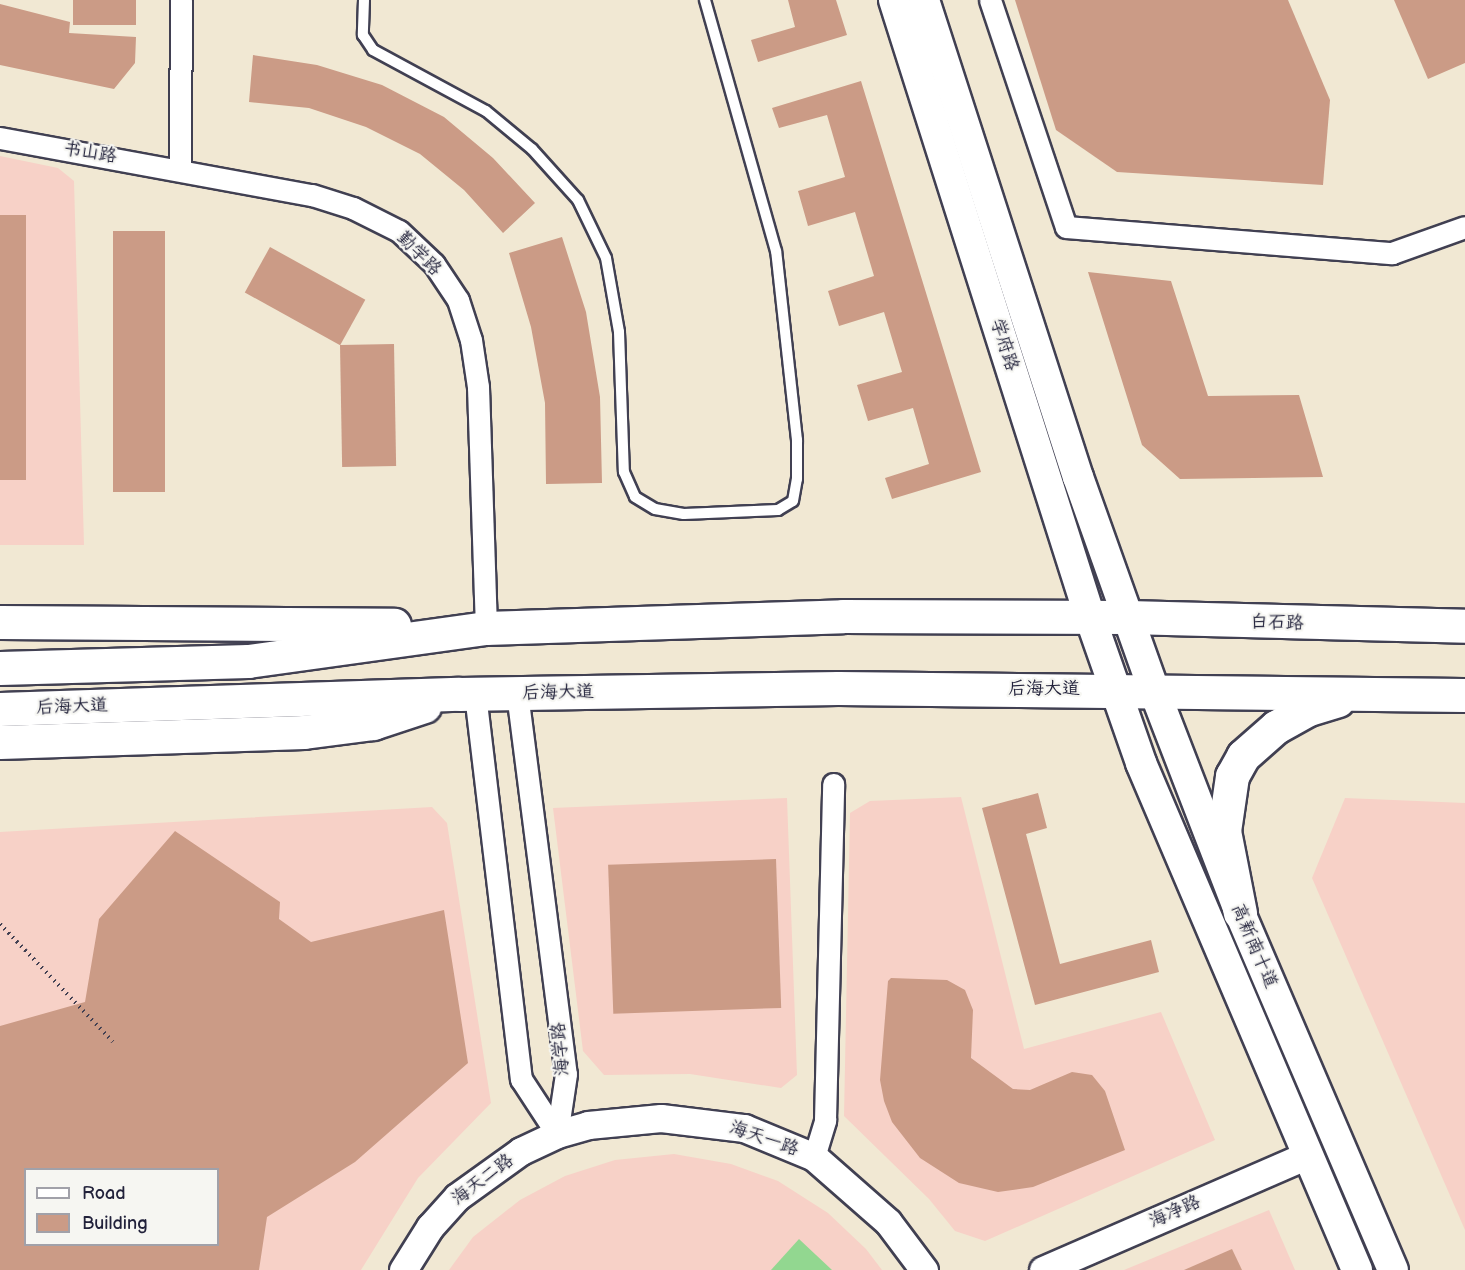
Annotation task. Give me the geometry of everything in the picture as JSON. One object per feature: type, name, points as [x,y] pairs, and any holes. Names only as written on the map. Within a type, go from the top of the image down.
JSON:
[{"type":"main road","name":"学府路","points":[[894,0],[1090,617],[1115,689]]},
{"type":"main road","name":"学府路","points":[[924,0],[1078,477],[1128,617]]},
{"type":"main road","points":[[0,622],[486,627],[843,616],[1090,617]]},
{"type":"main road","name":"白石路","points":[[1090,617],[1465,626]]},
{"type":"main road","name":"高新南十道","points":[[1128,617],[1240,913],[1393,1270]]},
{"type":"main road","points":[[0,668],[202,663],[282,658],[486,627]]},
{"type":"main road","name":"后海大道","points":[[0,709],[517,693],[838,688],[1115,689]]},
{"type":"main road","points":[[1115,689],[1465,695]]},
{"type":"main road","name":"高新南十道","points":[[1115,689],[1169,834],[1357,1270]]},
{"type":"main road","points":[[0,742],[304,732],[373,723],[467,694]]},
{"type":"main road","points":[[1240,913],[1224,831],[1226,801],[1243,756],[1276,726],[1309,709],[1360,694]]},
{"type":"street","points":[[180,168],[181,0]]},
{"type":"street","points":[[990,0],[1066,227],[1392,253],[1465,227]]},
{"type":"street","name":"书山路","points":[[0,138],[180,168]]},
{"type":"street","name":"勤学路","points":[[180,168],[312,195],[353,208],[399,231],[434,264],[458,300],[471,340],[478,387],[486,627]]},
{"type":"street","name":"海学路","points":[[517,693],[566,1074],[557,1134]]},
{"type":"street","points":[[467,694],[521,1080],[557,1134]]},
{"type":"street","points":[[814,1157],[825,1120],[833,784]]},
{"type":"street","name":"海天一路","points":[[557,1134],[622,1121],[701,1121],[744,1128],[814,1157],[888,1222],[924,1270]]},
{"type":"street","name":"海天二路","points":[[403,1270],[430,1227],[457,1197],[489,1171],[557,1134]]},
{"type":"street","name":"海净路","points":[[1043,1270],[1308,1155]]},
{"type":"lane","points":[[363,0],[363,35],[373,50],[486,111],[532,149],[578,200],[606,258],[619,332],[624,472],[635,497],[655,510],[684,514],[778,510],[793,501],[797,479],[797,440],[776,250],[705,0]]},
{"type":"path","points":[[0,924],[112,1042]]},
{"type":"shaded area","points":[[0,156],[58,168],[74,181],[84,545],[0,545]]},
{"type":"shaded area","points":[[961,797],[1024,1049],[1161,1012],[1215,1140],[985,1241],[955,1231],[929,1199],[844,1116],[850,813],[870,801]]},
{"type":"shaded area","points":[[787,798],[797,1075],[781,1088],[690,1074],[604,1075],[583,1051],[553,808]]},
{"type":"shaded area","points":[[1345,798],[1465,803],[1465,1230],[1312,878]]},
{"type":"shaded area","points":[[432,807],[447,823],[491,1103],[418,1178],[361,1270],[0,1270],[0,832]]},
{"type":"shaded area","points":[[674,1154],[731,1164],[778,1181],[828,1213],[866,1249],[882,1270],[449,1270],[473,1237],[520,1200],[565,1176],[615,1160]]},
{"type":"shaded area","points":[[1269,1210],[1295,1270],[1124,1270]]},
{"type":"green space","points":[[799,1239],[832,1270],[771,1270]]},
{"type":"building","points":[[73,0],[136,0],[136,25],[73,25]]},
{"type":"building","points":[[788,0],[836,0],[847,35],[758,62],[751,40],[795,27]]},
{"type":"building","points":[[1015,0],[1288,0],[1330,100],[1323,185],[1117,172],[1056,130]]},
{"type":"building","points":[[1394,0],[1465,0],[1465,63],[1428,79]]},
{"type":"building","points":[[0,4],[70,22],[69,33],[136,37],[135,63],[114,89],[0,65]]},
{"type":"building","points":[[253,55],[317,65],[382,85],[444,117],[493,158],[535,203],[503,233],[464,190],[420,154],[366,127],[309,108],[249,102]]},
{"type":"building","points":[[861,81],[981,472],[892,499],[885,478],[929,464],[913,408],[868,421],[857,385],[902,372],[884,312],[839,326],[828,291],[874,276],[855,212],[808,226],[798,191],[845,177],[827,115],[779,128],[772,108]]},
{"type":"building","points":[[0,215],[26,215],[26,480],[0,480]]},
{"type":"building","points":[[113,231],[165,231],[165,492],[113,492]]},
{"type":"building","points":[[562,237],[586,312],[600,397],[602,483],[546,484],[545,403],[531,327],[509,253]]},
{"type":"building","points":[[270,247],[365,300],[340,345],[245,292]]},
{"type":"building","points":[[1088,272],[1171,281],[1208,396],[1299,395],[1323,477],[1180,479],[1142,445]]},
{"type":"building","points":[[394,344],[396,466],[342,467],[340,345]]},
{"type":"building","points":[[1038,793],[1047,828],[1026,834],[1060,964],[1151,940],[1159,972],[1035,1005],[982,808]]},
{"type":"building","points":[[175,831],[280,902],[279,919],[311,942],[444,910],[468,1063],[355,1162],[267,1217],[259,1270],[0,1270],[0,1026],[85,1002],[99,919]]},
{"type":"building","points":[[776,859],[781,1008],[613,1014],[608,865]]},
{"type":"building","points":[[891,978],[947,980],[965,990],[973,1010],[971,1058],[1013,1089],[1030,1090],[1072,1072],[1092,1075],[1105,1091],[1125,1150],[1033,1187],[998,1192],[959,1183],[920,1158],[892,1122],[884,1101],[880,1080],[888,981]]},
{"type":"building","points":[[1232,1249],[1242,1270],[1184,1270]]}]
